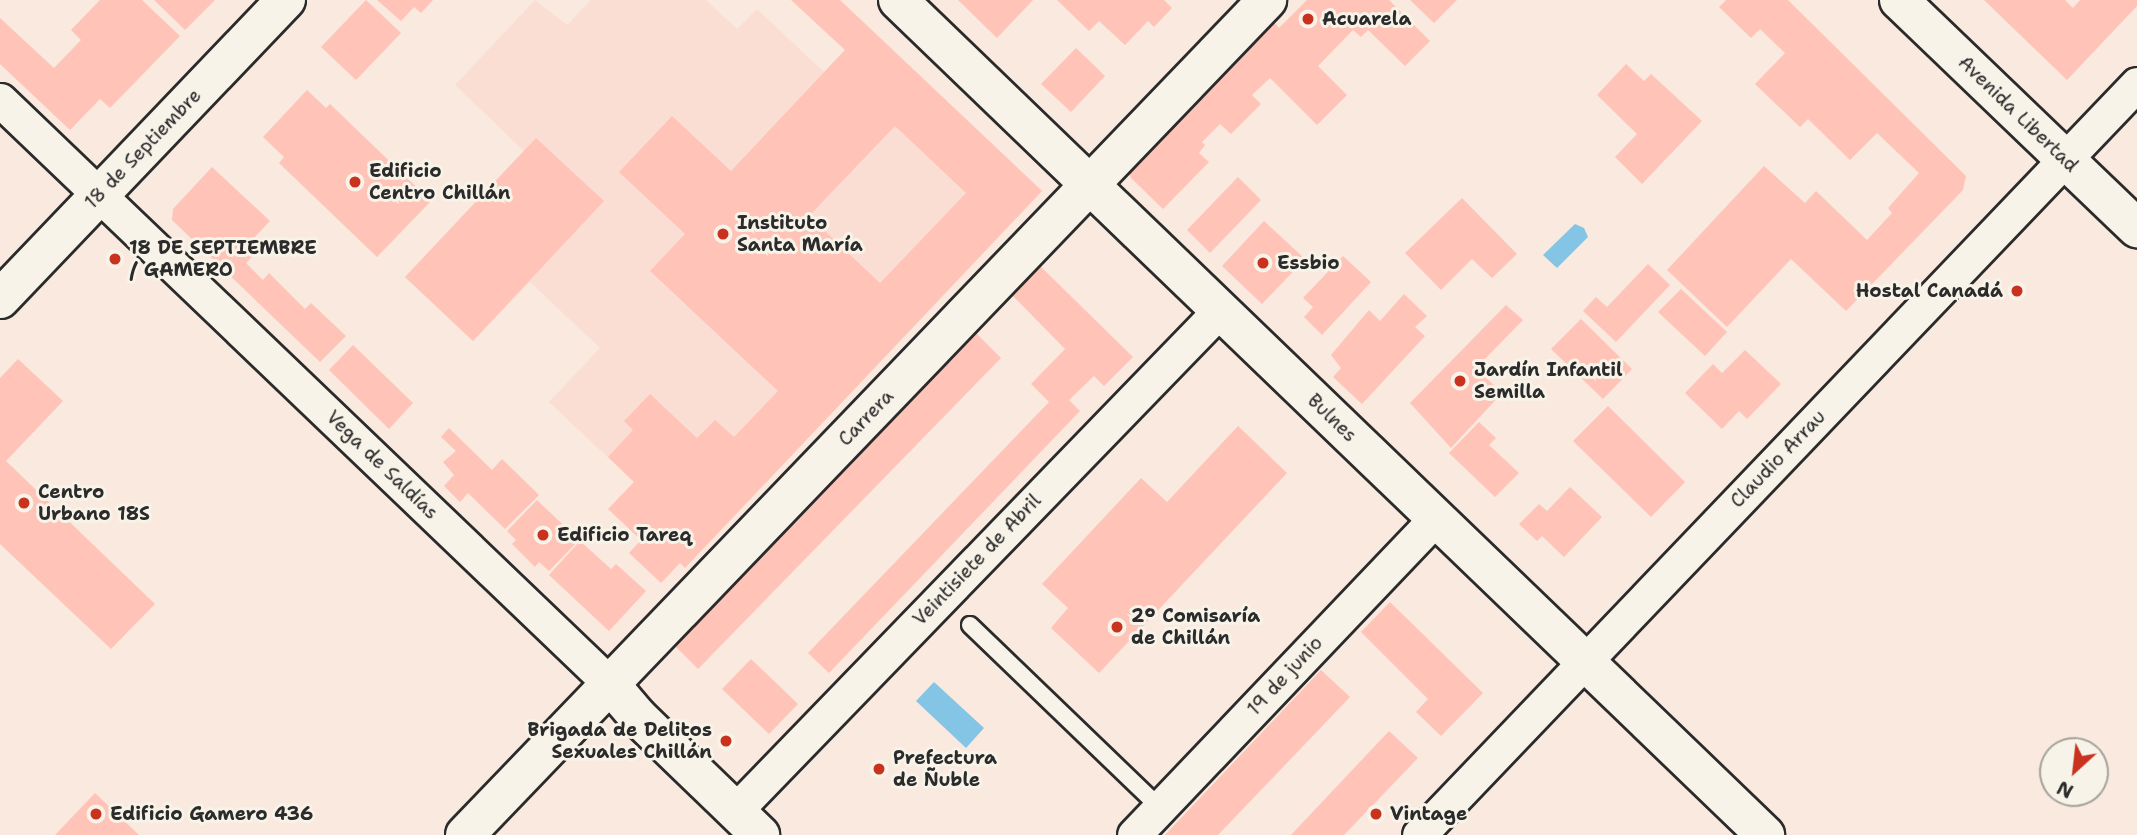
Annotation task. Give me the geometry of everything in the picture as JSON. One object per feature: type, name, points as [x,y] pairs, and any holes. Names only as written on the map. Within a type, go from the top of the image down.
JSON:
[{"type":"street","name":"18 de Septiembre","points":[[0,299],[286,0]]},
{"type":"street","name":"Bulnes","points":[[898,0],[1765,835]]},
{"type":"street","name":"Carrera","points":[[465,835],[1267,0]]},
{"type":"street","name":"Avenida Libertad","points":[[1899,0],[2137,228]]},
{"type":"street","name":"Claudio Arrau","points":[[1419,835],[2137,84]]},
{"type":"street","name":"Vega de Saldías","points":[[0,100],[610,684],[638,718],[747,823]]},
{"type":"street","name":"Veintisiete de Abril","points":[[747,823],[1220,310]]},
{"type":"street","name":"19 de junio","points":[[1134,835],[1436,518]]},
{"type":"lane","points":[[970,625],[1160,808]]},
{"type":"shaded area","name":"Instituto Santa María","points":[[535,0],[567,25],[591,0],[706,0],[737,29],[757,9],[824,72],[867,26],[1042,191],[704,548],[549,402],[600,348],[530,282],[473,341],[405,277],[524,151],[455,85]]},
{"type":"water","points":[[1575,224],[1584,228],[1588,237],[1557,268],[1543,255]]},
{"type":"water","points":[[934,682],[984,728],[966,748],[916,701]]},
{"type":"building","points":[[100,0],[142,0],[180,36],[110,108],[100,99],[70,130],[0,64],[0,18],[54,68],[81,40],[71,30]]},
{"type":"building","points":[[154,0],[215,0],[185,30]]},
{"type":"building","points":[[366,0],[401,33],[356,80],[321,47]]},
{"type":"building","points":[[377,0],[433,0],[421,13],[414,7],[401,21]]},
{"type":"building","points":[[791,0],[840,0],[1042,191],[685,568],[680,563],[661,583],[629,553],[641,540],[608,509],[634,482],[608,457],[633,430],[624,421],[650,394],[697,438],[715,420],[734,437],[778,391],[650,271],[685,234],[619,172],[672,116],[731,171],[845,50]],"holes":[[[895,126],[966,193],[880,283],[809,216]]]},
{"type":"building","points":[[958,0],[1033,0],[997,38]]},
{"type":"building","points":[[1057,0],[1164,0],[1172,8],[1154,27],[1148,21],[1125,45],[1099,21],[1089,31]]},
{"type":"building","points":[[1307,0],[1389,0],[1430,41],[1405,66],[1368,30],[1361,37],[1353,30],[1318,66],[1347,95],[1317,125],[1270,78],[1252,95],[1261,104],[1231,134],[1220,124],[1202,142],[1205,145],[1199,153],[1209,162],[1163,209],[1131,178],[1127,167],[1273,21],[1279,28]]},
{"type":"building","points":[[1410,0],[1457,0],[1434,23]]},
{"type":"building","points":[[1726,0],[1788,0],[1966,176],[1963,190],[1846,311],[1791,259],[1727,327],[1667,270],[1764,166],[1805,203],[1816,191],[1867,240],[1892,213],[1888,208],[1919,173],[1877,133],[1850,160],[1808,119],[1800,127],[1755,84],[1785,53],[1760,29],[1751,38],[1719,7]]},
{"type":"building","points":[[1984,0],[2065,0],[2073,8],[2080,0],[2137,0],[2137,6],[2067,80]]},
{"type":"building","points":[[1076,48],[1105,76],[1071,112],[1041,84]]},
{"type":"building","points":[[1626,64],[1644,81],[1651,74],[1702,121],[1642,184],[1615,157],[1637,134],[1597,95]]},
{"type":"building","name":"Edificio Centro Chillán","points":[[307,90],[326,108],[330,104],[431,201],[377,257],[279,163],[284,157],[263,137]]},
{"type":"building","points":[[536,138],[604,201],[473,341],[405,277]]},
{"type":"building","points":[[212,167],[270,221],[247,245],[256,253],[246,263],[263,280],[269,273],[305,309],[311,303],[346,336],[320,362],[172,220],[173,209]]},
{"type":"building","points":[[1238,177],[1261,200],[1210,253],[1187,230]]},
{"type":"building","points":[[1462,198],[1517,254],[1492,278],[1472,259],[1441,290],[1405,253]]},
{"type":"building","name":"Essbio","points":[[1264,221],[1305,259],[1262,304],[1222,266]]},
{"type":"building","points":[[1343,256],[1371,282],[1322,335],[1304,317],[1313,307],[1303,298]]},
{"type":"building","points":[[1648,264],[1670,285],[1616,342],[1583,311],[1596,297],[1607,307]]},
{"type":"building","points":[[1039,265],[1133,357],[1104,386],[1094,376],[1069,400],[1080,411],[829,673],[808,653],[1049,402],[1031,384],[1065,349],[1011,294]]},
{"type":"building","points":[[1681,289],[1727,332],[1705,356],[1658,312]]},
{"type":"building","points":[[1404,294],[1427,316],[1415,327],[1425,336],[1362,404],[1333,377],[1341,368],[1331,355],[1369,310],[1380,321]]},
{"type":"building","name":"Jardín Infantil Semilla","points":[[1506,305],[1523,320],[1476,368],[1502,393],[1451,448],[1410,403]]},
{"type":"building","points":[[1581,319],[1632,369],[1603,399],[1551,349]]},
{"type":"building","points":[[976,333],[1001,358],[698,669],[673,644]]},
{"type":"building","points":[[353,345],[413,403],[389,429],[329,370]]},
{"type":"building","points":[[1745,350],[1781,384],[1747,419],[1739,411],[1722,429],[1685,393],[1713,364],[1722,373]]},
{"type":"building","name":"Centro Urbano 18S","points":[[18,359],[63,401],[6,461],[155,604],[111,649],[0,544],[0,378]]},
{"type":"building","points":[[1608,406],[1685,482],[1651,517],[1573,441]]},
{"type":"building","points":[[1479,422],[1496,438],[1489,445],[1519,473],[1495,497],[1449,453]]},
{"type":"building","points":[[1238,426],[1287,473],[1099,673],[1051,628],[1068,608],[1042,584],[1141,478],[1167,502]]},
{"type":"building","points":[[449,428],[492,470],[502,459],[539,495],[505,529],[468,493],[460,502],[444,486],[454,475],[443,462],[456,451],[441,437]]},
{"type":"building","points":[[1570,487],[1602,517],[1564,557],[1542,536],[1537,541],[1519,524],[1539,504],[1547,511]]},
{"type":"building","name":"Edificio Tareq","points":[[537,500],[579,540],[549,571],[539,562],[535,567],[512,544],[516,540],[507,531]]},
{"type":"building","points":[[580,541],[611,569],[616,564],[646,591],[609,631],[549,575]]},
{"type":"building","points":[[1390,602],[1483,693],[1441,736],[1416,712],[1428,699],[1361,632]]},
{"type":"building","points":[[751,659],[798,704],[769,734],[722,689]]},
{"type":"building","points":[[1321,670],[1350,697],[1218,835],[1165,835]]},
{"type":"building","points":[[1389,731],[1418,758],[1344,835],[1291,835]]},
{"type":"building","name":"Edificio Gamero 436","points":[[95,793],[139,835],[55,835]]},
{"type":"place","name":"Acuarela","points":[[1308,19]]},
{"type":"place","name":"Edificio Centro Chillán","points":[[355,182]]},
{"type":"place","name":"Instituto Santa María","points":[[723,234]]},
{"type":"place","name":"18 DE SEPTIEMBRE / GAMERO","points":[[115,259]]},
{"type":"place","name":"Essbio","points":[[1263,263]]},
{"type":"place","name":"Hostal Canadá","points":[[2017,291]]},
{"type":"place","name":"Jardín Infantil Semilla","points":[[1460,381]]},
{"type":"place","name":"Centro Urbano 18S","points":[[24,503]]},
{"type":"place","name":"Edificio Tareq","points":[[543,535]]},
{"type":"place","name":"2° Comisaría de Chillán","points":[[1117,627]]},
{"type":"place","name":"Brigada de Delitos Sexuales Chillán","points":[[726,741]]},
{"type":"place","name":"Prefectura de Ñuble","points":[[879,769]]},
{"type":"place","name":"Edificio Gamero 436","points":[[96,814]]},
{"type":"place","name":"Vintage","points":[[1376,814]]}]
